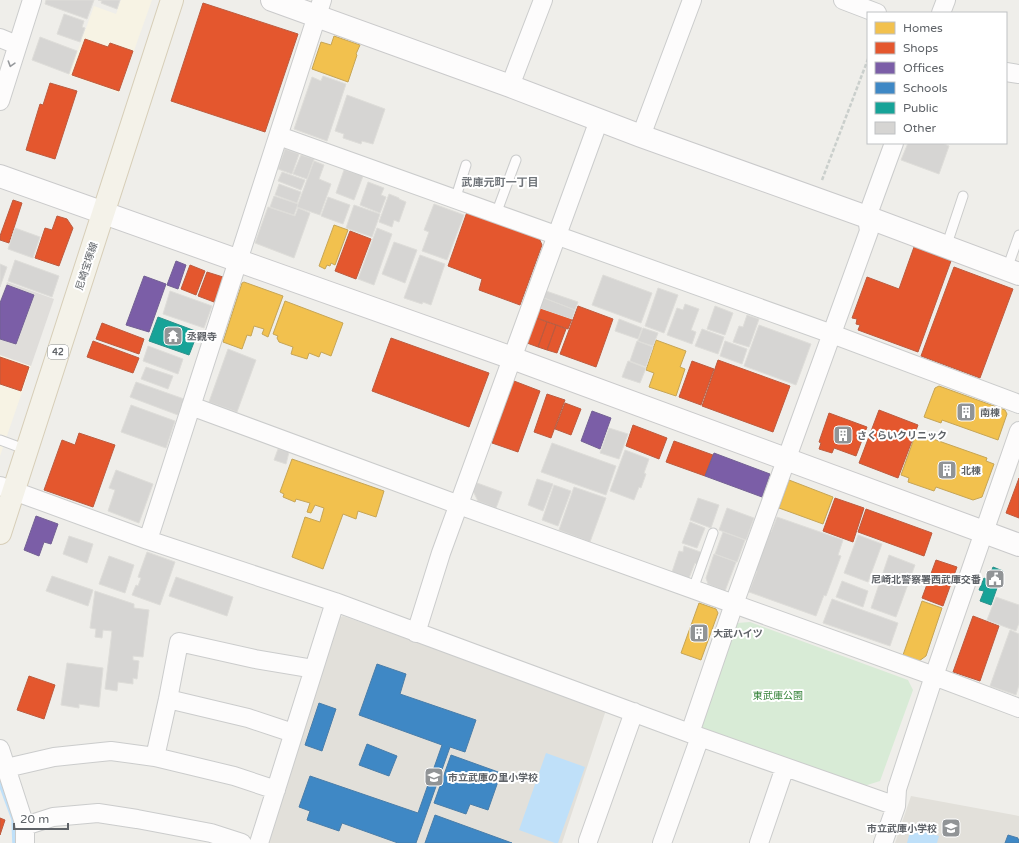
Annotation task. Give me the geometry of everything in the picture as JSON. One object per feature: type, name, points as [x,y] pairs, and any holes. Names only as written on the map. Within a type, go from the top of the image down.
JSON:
[{"type":"main road","name":"尼崎宝塚線","points":[[0,533],[7,489],[26,450],[172,0]]},
{"type":"street","points":[[0,101],[32,0]]},
{"type":"street","points":[[272,0],[319,8],[510,86],[641,136],[867,216],[1013,272]]},
{"type":"street","points":[[510,86],[543,0]]},
{"type":"street","points":[[641,136],[692,0]]},
{"type":"street","points":[[843,0],[874,12]]},
{"type":"street","points":[[941,12],[946,0]]},
{"type":"street","points":[[148,540],[319,8]]},
{"type":"street","points":[[0,38],[17,45]]},
{"type":"street","points":[[1007,72],[1019,74]]},
{"type":"street","points":[[416,633],[458,505],[599,120]]},
{"type":"street","points":[[279,136],[832,334],[1019,404]]},
{"type":"street","points":[[662,843],[734,604],[869,231],[867,216],[894,144]]},
{"type":"street","points":[[0,176],[512,358],[1019,545]]},
{"type":"street","points":[[191,406],[458,505],[1019,708]]},
{"type":"street","points":[[883,843],[896,806],[898,789],[934,676],[1019,431]]},
{"type":"street","points":[[7,489],[148,540],[335,602],[695,735],[896,806]]},
{"type":"street","points":[[259,843],[335,602]]},
{"type":"street","points":[[155,757],[180,642],[255,659],[314,669]]},
{"type":"street","points":[[168,699],[248,718],[293,733]]},
{"type":"street","points":[[588,841],[634,712]]},
{"type":"street","points":[[0,749],[25,834],[53,817],[98,813],[211,833],[242,843]]},
{"type":"street","points":[[7,770],[16,766],[54,757],[111,751],[155,757],[234,776],[276,790]]},
{"type":"street","points":[[759,843],[785,767]]},
{"type":"lane","points":[[496,214],[516,160]]},
{"type":"lane","points":[[455,200],[466,165]]},
{"type":"lane","points":[[946,247],[963,196]]},
{"type":"lane","points":[[1013,272],[1019,235]]},
{"type":"lane","points":[[0,440],[26,450]]},
{"type":"lane","points":[[693,589],[713,534]]},
{"type":"path","points":[[815,198],[867,62]]},
{"type":"shaded area","points":[[121,0],[152,0],[119,93],[69,75],[94,6],[116,14]]},
{"type":"shaded area","points":[[7,282],[54,299],[31,366],[0,355],[0,301]]},
{"type":"shaded area","points":[[0,355],[31,366],[0,456]]},
{"type":"shaded area","name":"市立武庫の里小学校","points":[[343,616],[606,710],[562,843],[263,843],[335,619]]},
{"type":"shaded area","name":"市立武庫小学校","points":[[911,796],[1019,816],[1019,843],[895,843]]},
{"type":"green space","name":"東武庫公園","points":[[750,622],[908,680],[913,690],[880,781],[864,786],[703,731],[701,724],[737,623]]},
{"type":"water","points":[[546,753],[585,767],[558,843],[519,830]]},
{"type":"water","points":[[911,828],[939,836],[937,843],[907,843]]},
{"type":"building: Homes","points":[[334,36],[360,45],[348,82],[312,69],[321,42],[331,45]]},
{"type":"building: Homes","points":[[334,225],[348,230],[335,265],[331,263],[330,266],[327,265],[325,269],[319,266]]},
{"type":"building: Homes","points":[[244,282],[283,296],[268,337],[262,334],[264,329],[254,326],[251,336],[247,335],[242,349],[223,342],[242,283]]},
{"type":"building: Homes","points":[[285,301],[343,323],[331,356],[321,352],[319,357],[309,353],[307,359],[291,354],[293,347],[279,342],[277,338],[278,336],[273,334]]},
{"type":"building: Homes","points":[[656,340],[686,351],[680,367],[685,369],[676,396],[649,387],[654,373],[646,370]]},
{"type":"building: Homes","name":"南棟","points":[[939,386],[1005,410],[1007,414],[998,440],[942,420],[941,423],[924,417],[935,388]]},
{"type":"building: Homes","name":"北棟","points":[[916,433],[987,458],[986,461],[994,464],[982,497],[973,500],[936,487],[934,491],[908,482],[909,478],[901,475]]},
{"type":"building: Homes","points":[[292,459],[384,491],[376,517],[358,511],[356,519],[343,514],[323,569],[292,557],[305,517],[320,522],[324,508],[315,505],[311,513],[307,512],[310,503],[296,499],[295,502],[283,497],[284,494],[280,492]]},
{"type":"building: Homes","points":[[789,480],[833,497],[823,524],[779,508]]},
{"type":"building: Homes","points":[[922,601],[942,608],[926,656],[919,661],[903,655]]},
{"type":"building: Homes","name":"大武ハイツ","points":[[699,603],[716,609],[718,613],[701,660],[681,653]]},
{"type":"building: Shops","points":[[203,3],[298,34],[265,132],[171,101]]},
{"type":"building: Shops","points":[[85,39],[108,47],[110,43],[133,51],[119,91],[72,75]]},
{"type":"building: Shops","points":[[50,83],[77,91],[55,159],[26,150],[40,104],[43,105]]},
{"type":"building: Shops","points":[[13,200],[22,203],[9,243],[0,240],[0,236]]},
{"type":"building: Shops","points":[[467,212],[539,238],[542,245],[520,305],[479,290],[482,279],[448,266]]},
{"type":"building: Shops","points":[[57,216],[67,219],[73,228],[59,266],[35,258],[45,228],[52,230]]},
{"type":"building: Shops","points":[[350,231],[371,239],[356,279],[335,271]]},
{"type":"building: Shops","points":[[914,247],[951,261],[918,352],[858,330],[860,325],[856,324],[857,319],[852,318],[867,277],[899,289]]},
{"type":"building: Shops","points":[[190,265],[205,271],[196,295],[181,289]]},
{"type":"building: Shops","points":[[954,267],[1013,289],[980,378],[921,356]]},
{"type":"building: Shops","points":[[207,272],[223,277],[214,302],[198,296]]},
{"type":"building: Shops","points":[[578,306],[613,319],[596,367],[560,354]]},
{"type":"building: Shops","points":[[540,308],[572,319],[568,329],[537,318]]},
{"type":"building: Shops","points":[[536,318],[547,322],[538,347],[527,343]]},
{"type":"building: Shops","points":[[547,322],[556,325],[547,350],[538,347]]},
{"type":"building: Shops","points":[[102,323],[144,339],[139,354],[96,339]]},
{"type":"building: Shops","points":[[556,325],[566,329],[557,353],[547,350]]},
{"type":"building: Shops","points":[[391,338],[489,373],[469,427],[372,391]]},
{"type":"building: Shops","points":[[93,341],[139,358],[133,373],[87,357]]},
{"type":"building: Shops","points":[[0,357],[29,367],[21,391],[0,384]]},
{"type":"building: Shops","points":[[718,360],[790,386],[773,432],[702,406]]},
{"type":"building: Shops","points":[[692,361],[714,369],[701,405],[679,397]]},
{"type":"building: Shops","points":[[514,381],[540,391],[518,452],[492,443]]},
{"type":"building: Shops","points":[[547,394],[565,400],[551,438],[534,432]]},
{"type":"building: Shops","points":[[565,403],[581,409],[571,435],[555,429]]},
{"type":"building: Shops","points":[[879,410],[918,425],[898,478],[859,463]]},
{"type":"building: Shops","name":"さくらいクリニック","points":[[829,413],[867,427],[856,456],[834,448],[832,453],[819,449],[821,443],[819,442]]},
{"type":"building: Shops","points":[[633,425],[667,438],[659,459],[626,446]]},
{"type":"building: Shops","points":[[79,433],[115,445],[93,507],[44,490],[62,440],[75,445]]},
{"type":"building: Shops","points":[[674,441],[713,455],[705,476],[666,462]]},
{"type":"building: Shops","points":[[1019,478],[1019,518],[1006,513]]},
{"type":"building: Shops","points":[[835,498],[864,508],[853,542],[823,531]]},
{"type":"building: Shops","points":[[866,509],[932,533],[924,556],[858,532]]},
{"type":"building: Shops","points":[[936,560],[957,567],[943,606],[922,598]]},
{"type":"building: Shops","points":[[973,616],[999,626],[980,681],[953,672]]},
{"type":"building: Shops","points":[[29,676],[55,685],[44,719],[17,710]]},
{"type":"building: Shops","points":[[0,818],[5,820],[0,835]]},
{"type":"building: Offices","points":[[176,261],[186,265],[178,289],[167,285]]},
{"type":"building: Offices","points":[[144,276],[166,284],[149,332],[126,325]]},
{"type":"building: Offices","points":[[7,285],[34,295],[16,344],[0,339],[0,303]]},
{"type":"building: Offices","points":[[592,411],[611,418],[600,449],[581,441]]},
{"type":"building: Offices","points":[[714,453],[770,474],[762,497],[705,476]]},
{"type":"building: Offices","points":[[36,516],[58,524],[51,544],[44,542],[39,556],[24,550]]},
{"type":"building: Schools","points":[[377,664],[406,674],[400,694],[476,720],[465,752],[450,747],[416,843],[398,843],[342,823],[339,831],[307,820],[310,811],[299,807],[310,776],[418,813],[442,745],[359,715]]},
{"type":"building: Schools","points":[[319,703],[336,709],[322,751],[305,745]]},
{"type":"building: Schools","points":[[367,744],[397,756],[389,776],[359,765]]},
{"type":"building: Schools","points":[[451,755],[501,773],[488,810],[470,804],[466,814],[434,803]]},
{"type":"building: Schools","points":[[435,815],[512,843],[425,843]]},
{"type":"building: Schools","points":[[1008,835],[1018,838],[1019,843],[1005,843]]},
{"type":"building: Public","name":"丞觀寺","points":[[158,317],[198,332],[189,355],[149,341]]},
{"type":"building: Public","points":[[993,567],[1003,571],[991,605],[980,601],[984,591],[979,590],[984,578],[988,580]]},
{"type":"building: Other","points":[[46,0],[94,0],[87,19],[45,4]]},
{"type":"building: Other","points":[[98,0],[120,0],[117,9],[101,3],[102,1]]},
{"type":"building: Other","points":[[64,14],[84,21],[82,27],[85,28],[80,42],[57,34]]},
{"type":"building: Other","points":[[40,37],[77,51],[69,74],[32,60]]},
{"type":"building: Other","points":[[323,76],[346,84],[327,141],[294,129],[312,77],[321,81]]},
{"type":"building: Other","points":[[347,95],[385,109],[373,144],[362,141],[361,144],[343,138],[344,134],[335,131]]},
{"type":"building: Other","points":[[908,144],[944,144],[949,146],[939,174],[901,160]]},
{"type":"building: Other","points":[[285,149],[299,154],[292,174],[278,169]]},
{"type":"building: Other","points":[[301,155],[314,159],[307,179],[293,174]]},
{"type":"building: Other","points":[[314,161],[324,165],[319,179],[331,184],[320,215],[297,207]]},
{"type":"building: Other","points":[[344,170],[363,176],[354,200],[336,193]]},
{"type":"building: Other","points":[[282,172],[305,180],[301,190],[278,181]]},
{"type":"building: Other","points":[[368,182],[384,188],[381,195],[386,197],[380,213],[360,205]]},
{"type":"building: Other","points":[[279,184],[301,192],[297,203],[275,195]]},
{"type":"building: Other","points":[[389,194],[406,202],[399,222],[394,220],[392,227],[379,222]]},
{"type":"building: Other","points":[[274,196],[298,204],[294,215],[270,207]]},
{"type":"building: Other","points":[[328,197],[350,205],[343,224],[321,216]]},
{"type":"building: Other","points":[[434,204],[464,215],[447,260],[422,251],[429,232],[424,230]]},
{"type":"building: Other","points":[[354,205],[380,214],[372,237],[346,228]]},
{"type":"building: Other","points":[[268,207],[295,216],[298,208],[310,213],[294,258],[255,243]]},
{"type":"building: Other","points":[[15,228],[40,237],[33,258],[8,249]]},
{"type":"building: Other","points":[[377,228],[392,234],[374,285],[358,279]]},
{"type":"building: Other","points":[[394,242],[417,250],[405,283],[382,274]]},
{"type":"building: Other","points":[[420,255],[445,264],[431,305],[423,302],[422,304],[404,298]]},
{"type":"building: Other","points":[[15,260],[59,276],[52,297],[8,281]]},
{"type":"building: Other","points":[[0,264],[7,267],[0,287]]},
{"type":"building: Other","points":[[603,275],[652,293],[641,323],[592,305]]},
{"type":"building: Other","points":[[658,288],[678,295],[664,333],[645,326]]},
{"type":"building: Other","points":[[170,291],[212,306],[204,328],[163,314]]},
{"type":"building: Other","points":[[546,291],[578,302],[575,310],[544,298]]},
{"type":"building: Other","points":[[544,298],[575,310],[572,319],[540,308]]},
{"type":"building: Other","points":[[685,304],[699,309],[691,330],[696,332],[692,344],[667,335],[677,308],[683,310]]},
{"type":"building: Other","points":[[715,306],[733,313],[725,335],[707,329]]},
{"type":"building: Other","points":[[747,315],[759,319],[749,347],[733,342],[739,326],[743,327]]},
{"type":"building: Other","points":[[619,319],[642,328],[638,339],[615,331]]},
{"type":"building: Other","points":[[759,325],[811,344],[796,385],[744,366]]},
{"type":"building: Other","points":[[643,328],[658,333],[653,346],[638,341]]},
{"type":"building: Other","points":[[702,329],[724,337],[718,354],[695,346]]},
{"type":"building: Other","points":[[637,341],[653,347],[646,367],[630,361]]},
{"type":"building: Other","points":[[725,341],[747,349],[742,364],[720,356]]},
{"type":"building: Other","points":[[148,346],[183,359],[178,374],[143,361]]},
{"type":"building: Other","points":[[228,349],[256,360],[237,412],[209,402]]},
{"type":"building: Other","points":[[628,361],[646,368],[640,383],[622,377]]},
{"type":"building: Other","points":[[146,367],[173,376],[168,389],[141,379]]},
{"type":"building: Other","points":[[136,382],[184,399],[178,415],[130,397]]},
{"type":"building: Other","points":[[131,405],[175,421],[166,448],[121,432]]},
{"type":"building: Other","points":[[609,428],[628,434],[619,459],[600,453]]},
{"type":"building: Other","points":[[552,443],[616,466],[606,495],[541,472]]},
{"type":"building: Other","points":[[278,449],[289,452],[286,464],[274,460]]},
{"type":"building: Other","points":[[625,450],[649,459],[641,488],[639,487],[634,500],[610,491]]},
{"type":"building: Other","points":[[116,470],[153,484],[139,523],[108,511],[115,490],[109,488]]},
{"type":"building: Other","points":[[537,479],[553,484],[543,511],[528,505]]},
{"type":"building: Other","points":[[477,483],[502,492],[496,508],[478,501],[473,491]]},
{"type":"building: Other","points":[[554,485],[571,491],[558,526],[542,520]]},
{"type":"building: Other","points":[[574,487],[606,498],[590,542],[559,530]]},
{"type":"building: Other","points":[[698,498],[719,505],[711,528],[690,520]]},
{"type":"building: Other","points":[[727,508],[754,518],[746,540],[719,530]]},
{"type":"building: Other","points":[[777,517],[843,540],[838,555],[841,556],[826,596],[824,595],[816,616],[749,592],[770,532]]},
{"type":"building: Other","points":[[690,522],[705,528],[697,548],[682,543]]},
{"type":"building: Other","points":[[723,532],[745,540],[737,562],[715,554]]},
{"type":"building: Other","points":[[858,535],[882,544],[868,582],[844,573]]},
{"type":"building: Other","points":[[69,536],[93,544],[87,563],[63,554]]},
{"type":"building: Other","points":[[684,546],[703,553],[698,565],[695,563],[689,578],[672,572],[679,551],[683,552]]},
{"type":"building: Other","points":[[147,552],[175,562],[160,605],[132,595],[141,578],[138,577]]},
{"type":"building: Other","points":[[714,554],[736,562],[725,591],[708,584],[706,578]]},
{"type":"building: Other","points":[[889,555],[915,565],[896,617],[871,608]]},
{"type":"building: Other","points":[[109,556],[134,565],[125,593],[99,584]]},
{"type":"building: Other","points":[[52,576],[93,590],[88,606],[46,591]]},
{"type":"building: Other","points":[[176,577],[233,597],[227,616],[169,596]]},
{"type":"building: Other","points":[[842,581],[868,591],[863,607],[836,597]]},
{"type":"building: Other","points":[[95,591],[134,604],[134,608],[149,610],[143,657],[133,656],[133,660],[139,661],[137,679],[133,678],[133,684],[118,682],[117,691],[105,689],[112,631],[103,630],[102,638],[95,637],[96,629],[90,628]]},
{"type":"building: Other","points":[[996,597],[1019,605],[1019,623],[1016,631],[987,620]]},
{"type":"building: Other","points":[[832,599],[898,623],[890,646],[823,623]]},
{"type":"building: Other","points":[[1010,630],[1019,634],[1019,685],[1016,695],[990,686]]},
{"type":"building: Other","points":[[67,663],[103,668],[99,707],[79,704],[79,708],[61,705]]},
{"type":"waterway","points":[[0,781],[14,819],[15,843]]},
{"type":"place","name":"丞觀寺","points":[[173,336]]},
{"type":"place","name":"南棟","points":[[966,412]]},
{"type":"place","name":"さくらいクリニック","points":[[843,435]]},
{"type":"place","name":"北棟","points":[[947,470]]},
{"type":"place","name":"尼崎北警察署西武庫交番","points":[[995,579]]},
{"type":"place","name":"大武ハイツ","points":[[699,633]]},
{"type":"place","name":"市立武庫の里小学校","points":[[434,777]]},
{"type":"place","name":"市立武庫小学校","points":[[951,828]]},
{"type":"district","name":"武庫元町一丁目","points":[[500,182]]}]
